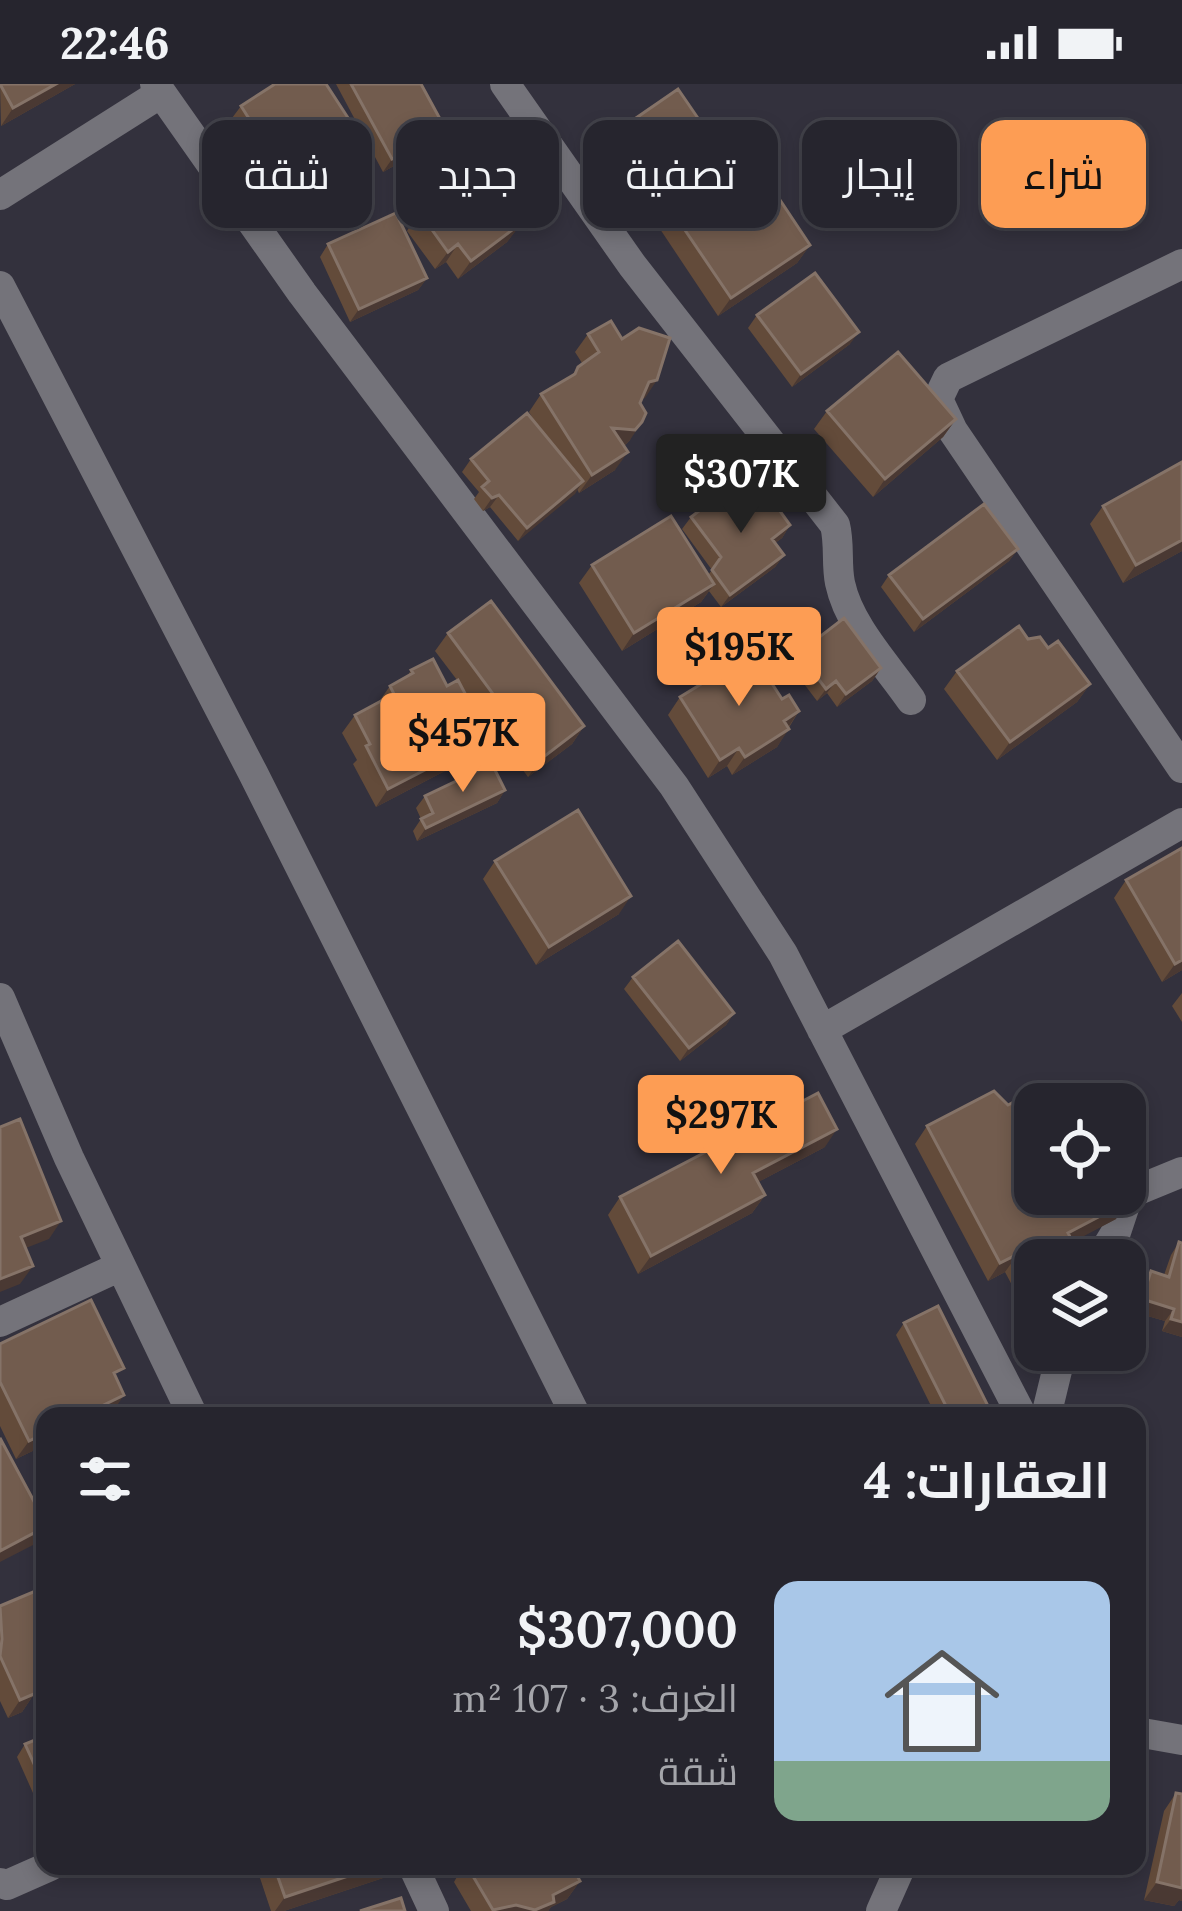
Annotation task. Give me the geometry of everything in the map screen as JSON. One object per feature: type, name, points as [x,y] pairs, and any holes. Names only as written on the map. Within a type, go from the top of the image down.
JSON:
[{"type":"street","points":[[505,84],[632,265],[835,525],[839,580],[848,609],[910,700]]},
{"type":"street","points":[[0,195],[158,89],[302,292],[674,786],[783,954],[1017,1407]]},
{"type":"street","points":[[1182,264],[948,378],[938,399],[953,431],[1182,769]]},
{"type":"street","points":[[0,286],[253,773],[571,1407]]},
{"type":"street","points":[[822,1030],[1182,823]]},
{"type":"street","points":[[0,998],[189,1407]]},
{"type":"street","points":[[1112,1239],[1127,1199],[1182,1172]]},
{"type":"street","points":[[0,1322],[121,1266]]},
{"type":"street","points":[[1048,1407],[1057,1371]]},
{"type":"street","points":[[1146,1734],[1182,1740]]},
{"type":"street","points":[[0,1883],[7,1885],[36,1872]]},
{"type":"street","points":[[416,1875],[434,1911]]},
{"type":"street","points":[[881,1911],[897,1875]]},
{"type":"building","points":[[0,84],[56,84],[13,108]]},
{"type":"building","points":[[275,84],[326,84],[349,120],[250,120],[241,106]]},
{"type":"building","points":[[351,84],[421,84],[441,120],[396,120],[396,157],[392,159]]},
{"type":"building","points":[[678,89],[699,120],[633,120]]},
{"type":"building","points":[[778,197],[810,245],[731,298],[684,228],[778,228]]},
{"type":"building","points":[[396,213],[396,228],[403,228],[427,278],[359,309],[328,244],[372,228]]},
{"type":"building","points":[[431,228],[515,228],[471,261],[458,244],[448,252]]},
{"type":"building","points":[[815,273],[859,332],[801,374],[757,315]]},
{"type":"building","points":[[611,321],[622,339],[639,328],[670,338],[657,380],[649,382],[640,403],[646,413],[642,422],[635,430],[612,428],[628,452],[592,475],[541,394],[575,374],[599,352],[588,334]]},
{"type":"building","points":[[898,352],[956,419],[885,479],[827,411]]},
{"type":"building","points":[[527,413],[583,481],[527,528],[499,495],[492,498],[482,487],[489,481],[471,459]]},
{"type":"building","points":[[1182,462],[1182,540],[1136,565],[1103,506]]},
{"type":"building","points":[[736,483],[756,510],[772,500],[790,525],[772,539],[784,555],[730,595],[712,570],[721,557],[691,517]]},
{"type":"building","points":[[984,504],[1018,549],[923,619],[889,575]]},
{"type":"building","points":[[671,516],[714,584],[634,633],[592,565]]},
{"type":"building","points":[[491,601],[584,726],[541,759],[448,633]]},
{"type":"building","points":[[844,618],[881,668],[846,694],[836,681],[826,689],[803,659],[814,652],[809,645]]},
{"type":"building","points":[[1019,626],[1028,639],[1040,637],[1048,648],[1058,641],[1090,684],[1010,742],[957,671]]},
{"type":"building","points":[[752,653],[782,699],[789,695],[799,711],[784,721],[789,729],[745,757],[739,748],[720,760],[680,697]]},
{"type":"building","points":[[433,659],[447,686],[458,680],[470,703],[459,709],[477,743],[388,789],[355,715],[394,694],[390,686]]},
{"type":"building","points":[[492,764],[505,790],[426,828],[421,819],[433,813],[425,796]]},
{"type":"building","points":[[578,810],[631,896],[549,947],[495,861]]},
{"type":"building","points":[[1182,848],[1182,960],[1175,964],[1126,880]]},
{"type":"building","points":[[678,941],[734,1013],[689,1048],[633,977]]},
{"type":"building","points":[[994,1091],[1008,1105],[1014,1102],[1014,1215],[1102,1215],[1068,1233],[1071,1239],[1014,1239],[1014,1256],[1000,1263],[927,1126]]},
{"type":"building","points":[[818,1093],[837,1129],[753,1173],[765,1195],[651,1256],[620,1197]]},
{"type":"building","points":[[20,1119],[61,1221],[21,1237],[33,1266],[0,1279],[0,1127]]},
{"type":"building","points":[[1182,1243],[1182,1322],[1171,1319],[1174,1309],[1146,1300],[1151,1271],[1169,1277]]},
{"type":"building","points":[[91,1300],[124,1368],[114,1373],[124,1395],[99,1407],[36,1407],[36,1438],[29,1441],[0,1382],[0,1344]]},
{"type":"building","points":[[938,1306],[988,1407],[946,1407],[904,1323]]},
{"type":"building","points":[[0,1438],[36,1505],[36,1532],[0,1551]]},
{"type":"building","points":[[36,1591],[36,1691],[20,1700],[0,1656],[0,1606]]},
{"type":"building","points":[[36,1740],[36,1768],[25,1744]]},
{"type":"building","points":[[1176,1793],[1182,1794],[1182,1888],[1157,1882]]},
{"type":"building","points":[[277,1875],[351,1875],[285,1897]]},
{"type":"building","points":[[472,1875],[577,1875],[580,1881],[535,1910],[516,1905],[493,1910]]},
{"type":"building","points":[[401,1898],[405,1911],[360,1911]]}]
